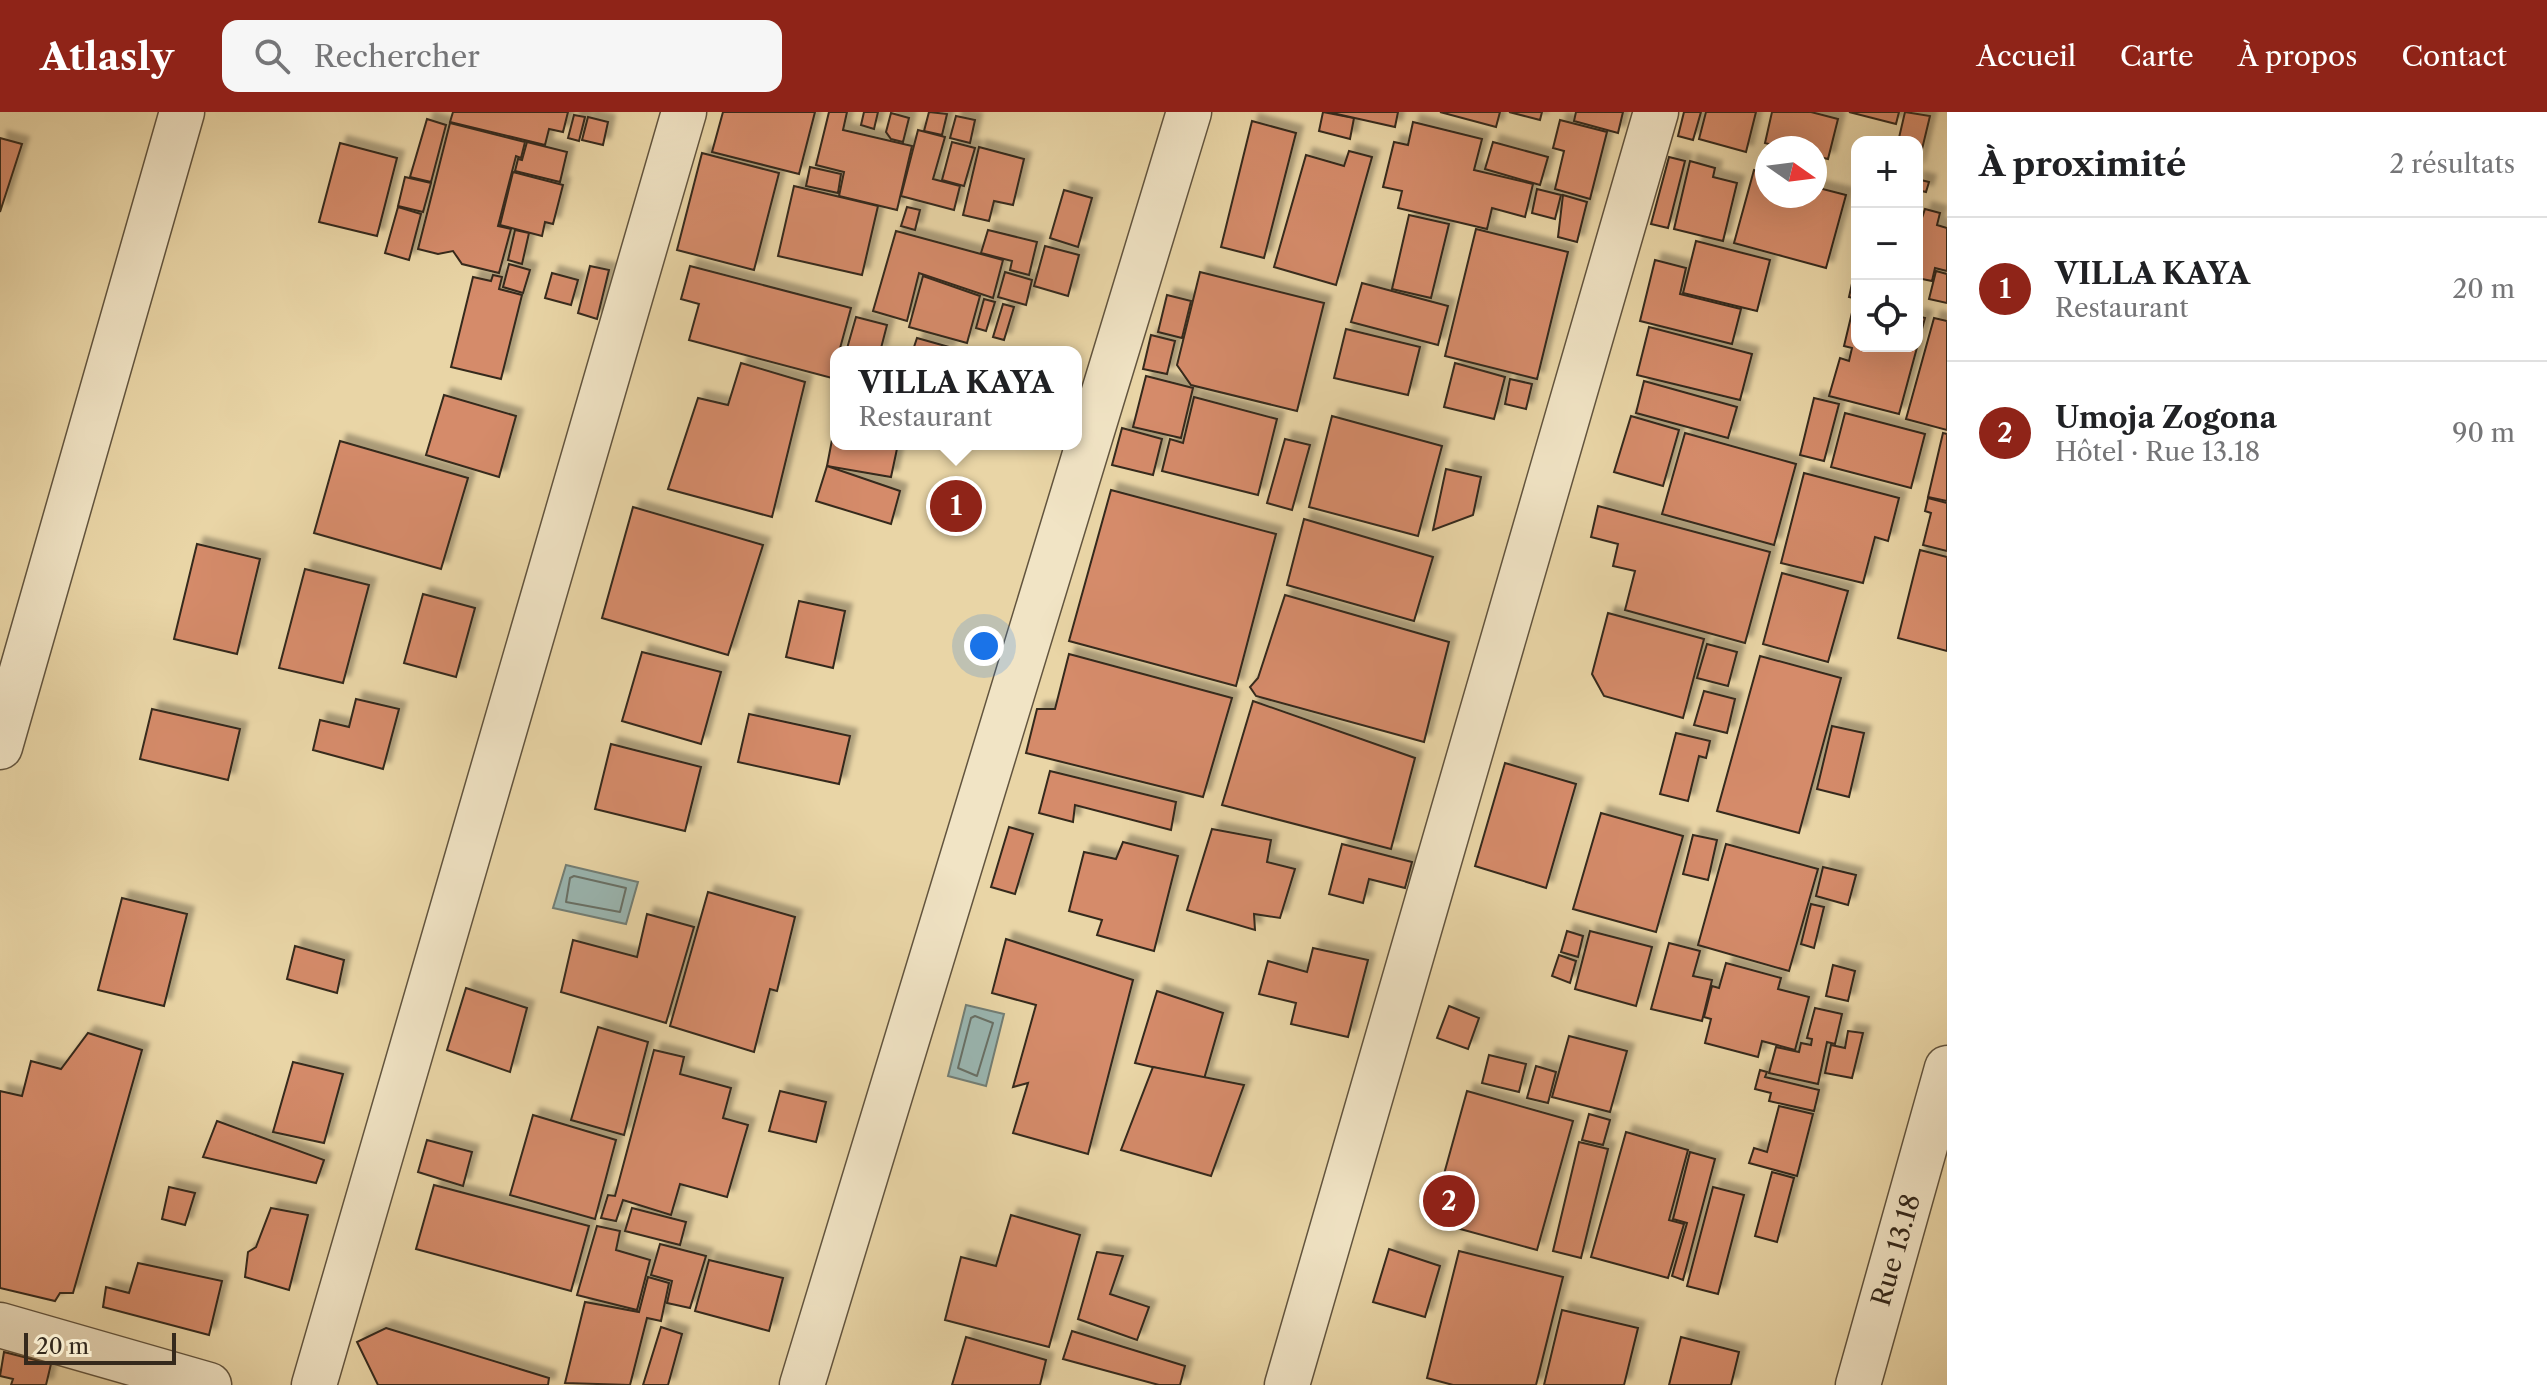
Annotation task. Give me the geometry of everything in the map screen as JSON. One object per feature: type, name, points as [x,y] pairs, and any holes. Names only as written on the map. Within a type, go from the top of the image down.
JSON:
[{"type":"street","points":[[0,747],[182,112]]},
{"type":"street","points":[[314,1385],[684,112]]},
{"type":"street","points":[[802,1385],[1189,112]]},
{"type":"street","points":[[1287,1385],[1656,112]]},
{"type":"street","name":"Rue 13.18","points":[[1858,1385],[1947,1068]]},
{"type":"street","points":[[0,1325],[209,1385]]},
{"type":"water","points":[[566,865],[638,882],[626,924],[553,908]]},
{"type":"water","points":[[966,1005],[1004,1014],[986,1086],[948,1076]]},
{"type":"building","points":[[453,112],[568,112],[563,132],[549,129],[545,145],[450,122]]},
{"type":"building","points":[[723,112],[815,112],[799,174],[712,152]]},
{"type":"building","points":[[829,112],[847,112],[843,130],[912,146],[897,210],[839,196],[844,172],[816,165]]},
{"type":"building","points":[[864,112],[878,112],[874,129],[861,125]]},
{"type":"building","points":[[929,112],[947,114],[942,135],[924,131]]},
{"type":"building","points":[[1323,112],[1354,118],[1350,139],[1319,131]]},
{"type":"building","points":[[1328,112],[1398,112],[1395,127]]},
{"type":"building","points":[[1440,112],[1500,112],[1496,127]]},
{"type":"building","points":[[1509,112],[1542,112],[1540,120]]},
{"type":"building","points":[[1576,112],[1623,112],[1618,133],[1574,121]]},
{"type":"building","points":[[1684,112],[1701,112],[1693,140],[1678,136]]},
{"type":"building","points":[[1706,112],[1756,112],[1746,152],[1699,139]]},
{"type":"building","points":[[1772,112],[1811,112],[1838,119],[1828,159],[1827,136],[1767,136]]},
{"type":"building","points":[[1849,112],[1899,112],[1896,124]]},
{"type":"building","points":[[1905,112],[1930,116],[1923,145],[1923,136],[1899,136]]},
{"type":"building","points":[[891,113],[909,118],[903,142],[891,139],[886,132]]},
{"type":"building","points":[[574,115],[585,117],[579,141],[568,138]]},
{"type":"building","points":[[956,116],[975,120],[970,143],[950,138]]},
{"type":"building","points":[[588,117],[608,122],[603,145],[582,140]]},
{"type":"building","points":[[427,119],[446,125],[431,182],[410,177]]},
{"type":"building","points":[[1560,120],[1607,132],[1590,199],[1555,189],[1564,151],[1553,148]]},
{"type":"building","points":[[1252,121],[1296,133],[1264,258],[1221,247]]},
{"type":"building","points":[[1413,122],[1482,139],[1474,170],[1533,184],[1525,217],[1492,208],[1487,229],[1398,208],[1402,191],[1383,187],[1394,142],[1408,145]]},
{"type":"building","points":[[450,123],[525,142],[521,158],[516,156],[498,226],[511,229],[499,273],[462,264],[453,251],[438,254],[418,249]]},
{"type":"building","points":[[918,130],[945,137],[933,179],[960,186],[954,210],[901,196]]},
{"type":"building","points":[[0,138],[22,144],[0,212]]},
{"type":"building","points":[[527,142],[567,152],[560,182],[515,171]]},
{"type":"building","points":[[952,142],[975,148],[964,186],[942,180]]},
{"type":"building","points":[[1493,142],[1548,157],[1540,185],[1485,169]]},
{"type":"building","points":[[340,143],[397,158],[377,236],[319,222]]},
{"type":"building","points":[[979,147],[1024,159],[1013,205],[994,201],[989,221],[963,215]]},
{"type":"building","points":[[1349,151],[1372,157],[1336,285],[1274,267],[1306,155],[1344,166]]},
{"type":"building","points":[[702,153],[779,173],[754,270],[677,250]]},
{"type":"building","points":[[1669,157],[1685,161],[1668,228],[1651,224]]},
{"type":"building","points":[[1690,161],[1715,168],[1713,177],[1737,183],[1723,241],[1674,229]]},
{"type":"building","points":[[810,167],[841,174],[838,193],[806,186]]},
{"type":"building","points":[[1754,170],[1755,208],[1827,208],[1827,190],[1846,195],[1826,268],[1734,243]]},
{"type":"building","points":[[513,172],[563,185],[553,224],[545,222],[542,236],[500,225]]},
{"type":"building","points":[[405,177],[431,183],[423,212],[398,206]]},
{"type":"building","points":[[1923,180],[1929,182],[1926,192],[1923,191]]},
{"type":"building","points":[[794,186],[878,206],[862,275],[778,256]]},
{"type":"building","points":[[1537,189],[1561,195],[1555,219],[1532,213]]},
{"type":"building","points":[[1064,190],[1092,198],[1078,247],[1050,238]]},
{"type":"building","points":[[1563,195],[1587,202],[1577,242],[1558,237]]},
{"type":"building","points":[[398,207],[421,214],[409,260],[385,253]]},
{"type":"building","points":[[907,207],[920,210],[915,230],[901,226]]},
{"type":"building","points":[[1925,209],[1940,213],[1937,225],[1947,228],[1947,271],[1935,268],[1932,281],[1923,279]]},
{"type":"building","points":[[1409,215],[1449,224],[1431,298],[1392,289]]},
{"type":"building","points":[[1476,229],[1568,252],[1537,379],[1445,356]]},
{"type":"building","points":[[515,230],[529,233],[522,264],[508,260]]},
{"type":"building","points":[[988,230],[1037,242],[1029,275],[1010,270],[1012,261],[981,253]]},
{"type":"building","points":[[896,231],[1003,260],[993,298],[919,273],[907,321],[873,311]]},
{"type":"building","points":[[1696,241],[1770,260],[1757,311],[1683,293]]},
{"type":"building","points":[[1045,246],[1079,255],[1068,296],[1034,286]]},
{"type":"building","points":[[1655,260],[1686,268],[1680,294],[1741,309],[1732,344],[1640,321]]},
{"type":"building","points":[[509,264],[530,270],[523,293],[503,287]]},
{"type":"building","points":[[590,266],[609,270],[597,319],[578,313]]},
{"type":"building","points":[[690,266],[851,308],[841,346],[830,346],[830,377],[689,340],[699,304],[681,299]]},
{"type":"building","points":[[1936,271],[1947,274],[1947,303],[1929,299]]},
{"type":"building","points":[[1005,272],[1032,280],[1026,305],[998,297]]},
{"type":"building","points":[[1200,272],[1324,303],[1297,411],[1191,385],[1177,365]]},
{"type":"building","points":[[552,273],[578,280],[571,305],[545,298]]},
{"type":"building","points":[[493,275],[502,277],[499,289],[522,295],[501,379],[451,367],[473,277],[491,281]]},
{"type":"building","points":[[923,276],[980,296],[967,343],[909,327]]},
{"type":"building","points":[[1362,283],[1448,306],[1438,345],[1351,322]]},
{"type":"building","points":[[1167,295],[1191,301],[1182,338],[1158,332]]},
{"type":"building","points":[[984,299],[995,302],[986,331],[976,328]]},
{"type":"building","points":[[1003,304],[1014,307],[1004,340],[993,337]]},
{"type":"building","points":[[856,317],[887,325],[882,346],[848,346]]},
{"type":"building","points":[[1851,317],[1851,348],[1844,346]]},
{"type":"building","points":[[1934,318],[1947,321],[1947,430],[1906,419]]},
{"type":"building","points":[[1649,327],[1752,354],[1740,400],[1637,375]]},
{"type":"building","points":[[1346,329],[1420,347],[1408,395],[1334,378]]},
{"type":"building","points":[[1151,335],[1175,341],[1167,374],[1143,369]]},
{"type":"building","points":[[917,338],[945,346],[914,346]]},
{"type":"building","points":[[1851,352],[1916,352],[1899,414],[1829,396],[1840,358],[1849,361]]},
{"type":"building","points":[[741,363],[805,382],[772,517],[668,489],[698,398],[728,405]]},
{"type":"building","points":[[1455,363],[1505,377],[1494,419],[1444,407]]},
{"type":"building","points":[[1146,376],[1193,388],[1181,438],[1133,427]]},
{"type":"building","points":[[1510,379],[1532,384],[1526,409],[1505,404]]},
{"type":"building","points":[[1644,381],[1737,407],[1728,438],[1636,413]]},
{"type":"building","points":[[444,395],[516,416],[499,477],[426,455]]},
{"type":"building","points":[[1194,397],[1277,419],[1258,495],[1162,471],[1170,439],[1183,443]]},
{"type":"building","points":[[1814,398],[1839,404],[1824,461],[1800,455]]},
{"type":"building","points":[[1845,413],[1925,434],[1911,488],[1831,467]]},
{"type":"building","points":[[1332,416],[1442,446],[1418,536],[1309,507]]},
{"type":"building","points":[[1631,416],[1679,430],[1663,486],[1614,472]]},
{"type":"building","points":[[1122,428],[1162,439],[1153,475],[1112,465]]},
{"type":"building","points":[[1685,433],[1796,464],[1774,545],[1662,514]]},
{"type":"building","points":[[1943,433],[1947,434],[1947,501],[1928,497]]},
{"type":"building","points":[[1285,439],[1310,445],[1292,510],[1267,503]]},
{"type":"building","points":[[340,441],[468,478],[441,569],[314,533]]},
{"type":"building","points":[[830,450],[897,450],[891,477],[827,466]]},
{"type":"building","points":[[827,466],[900,491],[891,524],[816,501]]},
{"type":"building","points":[[1446,469],[1481,477],[1473,515],[1433,530]]},
{"type":"building","points":[[1804,473],[1899,498],[1888,541],[1875,537],[1863,583],[1781,563]]},
{"type":"building","points":[[1111,490],[1276,534],[1236,686],[1069,641]]},
{"type":"building","points":[[1928,498],[1947,503],[1947,551],[1923,545],[1931,513],[1925,511]]},
{"type":"building","points":[[1598,506],[1770,552],[1745,643],[1625,610],[1635,571],[1613,566],[1618,544],[1591,537]]},
{"type":"building","points":[[633,507],[763,545],[728,655],[602,618]]},
{"type":"building","points":[[1304,519],[1433,557],[1414,621],[1287,585]]},
{"type":"building","points":[[197,544],[260,559],[237,654],[174,639]]},
{"type":"building","points":[[1920,550],[1947,557],[1947,651],[1898,638]]},
{"type":"building","points":[[305,569],[369,585],[343,683],[279,668]]},
{"type":"building","points":[[1782,573],[1848,591],[1828,662],[1763,644]]},
{"type":"building","points":[[423,594],[475,608],[456,677],[404,663]]},
{"type":"building","points":[[1285,595],[1449,642],[1424,742],[1256,696],[1250,687],[1258,678]]},
{"type":"building","points":[[799,601],[845,611],[833,668],[786,657]]},
{"type":"building","points":[[1608,613],[1704,639],[1683,718],[1604,696],[1592,674]]},
{"type":"building","points":[[1707,644],[1737,652],[1728,686],[1697,678]]},
{"type":"building","points":[[642,652],[721,672],[701,744],[622,721]]},
{"type":"building","points":[[1069,654],[1232,698],[1203,797],[1026,753],[1037,709],[1055,709]]},
{"type":"building","points":[[1760,656],[1841,678],[1799,833],[1717,811]]},
{"type":"building","points":[[1704,691],[1735,699],[1727,733],[1694,725]]},
{"type":"building","points":[[356,699],[399,709],[383,769],[313,750],[320,720],[349,727]]},
{"type":"building","points":[[1253,701],[1415,758],[1391,849],[1222,805]]},
{"type":"building","points":[[152,709],[240,729],[228,780],[140,759]]},
{"type":"building","points":[[749,714],[850,736],[839,784],[738,762]]},
{"type":"building","points":[[1832,726],[1864,733],[1849,797],[1817,789]]},
{"type":"building","points":[[1676,733],[1710,741],[1706,758],[1699,756],[1688,801],[1660,794]]},
{"type":"building","points":[[611,744],[701,767],[685,831],[595,809]]},
{"type":"building","points":[[1505,763],[1576,784],[1546,888],[1475,866]]},
{"type":"building","points":[[1050,771],[1176,802],[1171,830],[1075,805],[1073,822],[1039,813]]},
{"type":"building","points":[[1601,813],[1683,836],[1656,932],[1573,909]]},
{"type":"building","points":[[1009,827],[1033,834],[1015,894],[991,887]]},
{"type":"building","points":[[1212,829],[1271,840],[1267,862],[1295,869],[1280,918],[1254,914],[1255,930],[1187,910]]},
{"type":"building","points":[[1693,835],[1717,840],[1708,880],[1683,874]]},
{"type":"building","points":[[1123,842],[1178,856],[1154,951],[1097,935],[1102,920],[1069,911],[1084,852],[1116,859]]},
{"type":"building","points":[[1342,844],[1412,862],[1405,888],[1369,879],[1363,903],[1329,894]]},
{"type":"building","points":[[1726,844],[1818,869],[1789,971],[1698,945]]},
{"type":"building","points":[[1823,867],[1856,875],[1848,905],[1816,896]]},
{"type":"building","points":[[708,892],[795,917],[777,991],[770,989],[754,1052],[670,1026]]},
{"type":"building","points":[[122,898],[187,914],[164,1006],[98,990]]},
{"type":"building","points":[[1811,904],[1824,907],[1814,948],[1801,944]]},
{"type":"building","points":[[647,914],[694,927],[666,1023],[561,992],[573,940],[637,957]]},
{"type":"building","points":[[1567,931],[1583,936],[1578,957],[1561,952]]},
{"type":"building","points":[[1590,931],[1652,947],[1636,1006],[1575,989]]},
{"type":"building","points":[[1006,939],[1133,980],[1088,1154],[1013,1133],[1028,1083],[1013,1087],[1036,1005],[992,993]]},
{"type":"building","points":[[1669,943],[1700,951],[1693,976],[1712,980],[1702,1021],[1651,1009]]},
{"type":"building","points":[[295,946],[344,960],[337,993],[287,979]]},
{"type":"building","points":[[1313,948],[1368,960],[1348,1037],[1291,1024],[1296,1003],[1259,994],[1268,961],[1307,972]]},
{"type":"building","points":[[1559,955],[1576,961],[1570,983],[1552,976]]},
{"type":"building","points":[[1726,963],[1781,978],[1778,989],[1809,997],[1795,1050],[1762,1041],[1758,1057],[1705,1043],[1711,1019],[1704,1017],[1712,986],[1719,988]]},
{"type":"building","points":[[1833,965],[1855,971],[1848,1001],[1826,996]]},
{"type":"building","points":[[466,988],[527,1008],[510,1072],[447,1050]]},
{"type":"building","points":[[1157,991],[1223,1013],[1204,1079],[1135,1063]]},
{"type":"building","points":[[1449,1006],[1479,1018],[1468,1049],[1437,1038]]},
{"type":"building","points":[[1815,1008],[1842,1014],[1835,1044],[1827,1042],[1818,1084],[1769,1073],[1776,1047],[1799,1052],[1801,1043],[1811,1045],[1812,1039],[1807,1038]]},
{"type":"building","points":[[598,1027],[648,1042],[624,1135],[571,1120]]},
{"type":"building","points":[[1848,1031],[1863,1033],[1852,1078],[1825,1073],[1831,1045],[1845,1048]]},
{"type":"building","points":[[88,1033],[142,1050],[73,1293],[60,1293],[55,1301],[0,1288],[0,1091],[22,1096],[31,1061],[61,1069]]},
{"type":"building","points":[[1569,1036],[1627,1051],[1610,1112],[1552,1097]]},
{"type":"building","points":[[654,1050],[684,1057],[680,1074],[731,1088],[723,1118],[748,1125],[727,1197],[680,1184],[671,1215],[623,1200],[616,1221],[601,1218],[608,1195],[615,1196]]},
{"type":"building","points":[[1489,1055],[1526,1064],[1519,1092],[1482,1083]]},
{"type":"building","points":[[293,1062],[343,1074],[324,1143],[273,1132]]},
{"type":"building","points":[[1536,1066],[1556,1072],[1548,1103],[1527,1098]]},
{"type":"building","points":[[1153,1067],[1244,1085],[1211,1176],[1121,1150]]},
{"type":"building","points":[[1760,1070],[1767,1072],[1765,1077],[1819,1090],[1814,1111],[1769,1101],[1771,1093],[1755,1089]]},
{"type":"building","points":[[780,1091],[826,1102],[816,1142],[769,1131]]},
{"type":"building","points":[[1467,1091],[1573,1121],[1537,1250],[1431,1221]]},
{"type":"building","points":[[1779,1106],[1813,1114],[1797,1176],[1749,1163],[1754,1148],[1767,1152]]},
{"type":"building","points":[[1589,1114],[1610,1120],[1603,1145],[1582,1140]]},
{"type":"building","points":[[533,1115],[616,1140],[595,1219],[510,1195]]},
{"type":"building","points":[[217,1121],[324,1160],[316,1183],[203,1157]]},
{"type":"building","points":[[1626,1132],[1688,1150],[1669,1220],[1684,1224],[1668,1278],[1591,1257]]},
{"type":"building","points":[[427,1140],[472,1152],[463,1186],[418,1172]]},
{"type":"building","points":[[1579,1142],[1608,1149],[1581,1258],[1553,1251]]},
{"type":"building","points":[[1690,1152],[1715,1159],[1683,1280],[1672,1276],[1687,1223],[1673,1219]]},
{"type":"building","points":[[1772,1172],[1794,1178],[1777,1242],[1755,1236]]},
{"type":"building","points":[[434,1185],[589,1226],[571,1291],[416,1249]]},
{"type":"building","points":[[169,1187],[195,1193],[185,1225],[162,1219]]},
{"type":"building","points":[[1713,1187],[1744,1195],[1718,1294],[1687,1286]]},
{"type":"building","points":[[271,1208],[308,1215],[289,1290],[245,1277],[248,1252],[256,1247]]},
{"type":"building","points":[[632,1208],[686,1222],[680,1245],[625,1231]]},
{"type":"building","points":[[1011,1215],[1080,1235],[1049,1347],[945,1320],[961,1257],[996,1266]]},
{"type":"building","points":[[597,1226],[620,1231],[616,1250],[650,1260],[637,1310],[577,1295]]},
{"type":"building","points":[[660,1244],[706,1256],[690,1308],[667,1303],[672,1281],[651,1275]]},
{"type":"building","points":[[1389,1249],[1440,1266],[1425,1317],[1373,1302]]},
{"type":"building","points":[[1459,1251],[1563,1277],[1536,1385],[1453,1385],[1427,1378]]},
{"type":"building","points":[[1097,1252],[1123,1256],[1110,1294],[1149,1307],[1137,1340],[1078,1319]]},
{"type":"building","points":[[709,1260],[783,1278],[769,1331],[695,1311]]},
{"type":"building","points":[[138,1263],[222,1281],[209,1335],[103,1307],[106,1287],[129,1293]]},
{"type":"building","points":[[648,1277],[669,1283],[661,1321],[647,1318],[630,1385],[565,1383],[585,1302],[639,1312]]},
{"type":"building","points":[[1562,1310],[1638,1328],[1624,1385],[1544,1385]]},
{"type":"building","points":[[661,1327],[682,1334],[668,1385],[643,1385]]},
{"type":"building","points":[[386,1328],[549,1378],[548,1385],[378,1385],[357,1342]]},
{"type":"building","points":[[1072,1331],[1185,1366],[1180,1385],[1159,1385],[1063,1359]]},
{"type":"building","points":[[966,1337],[1046,1360],[1040,1385],[952,1385]]},
{"type":"building","points":[[1681,1337],[1739,1352],[1731,1385],[1669,1385]]},
{"type":"building","points":[[4,1352],[51,1364],[46,1385],[11,1385],[13,1379],[0,1376]]},
{"type":"place","name":"VILLA KAYA","points":[[956,506]]},
{"type":"place","name":"Umoja Zogona","points":[[1449,1201]]}]
